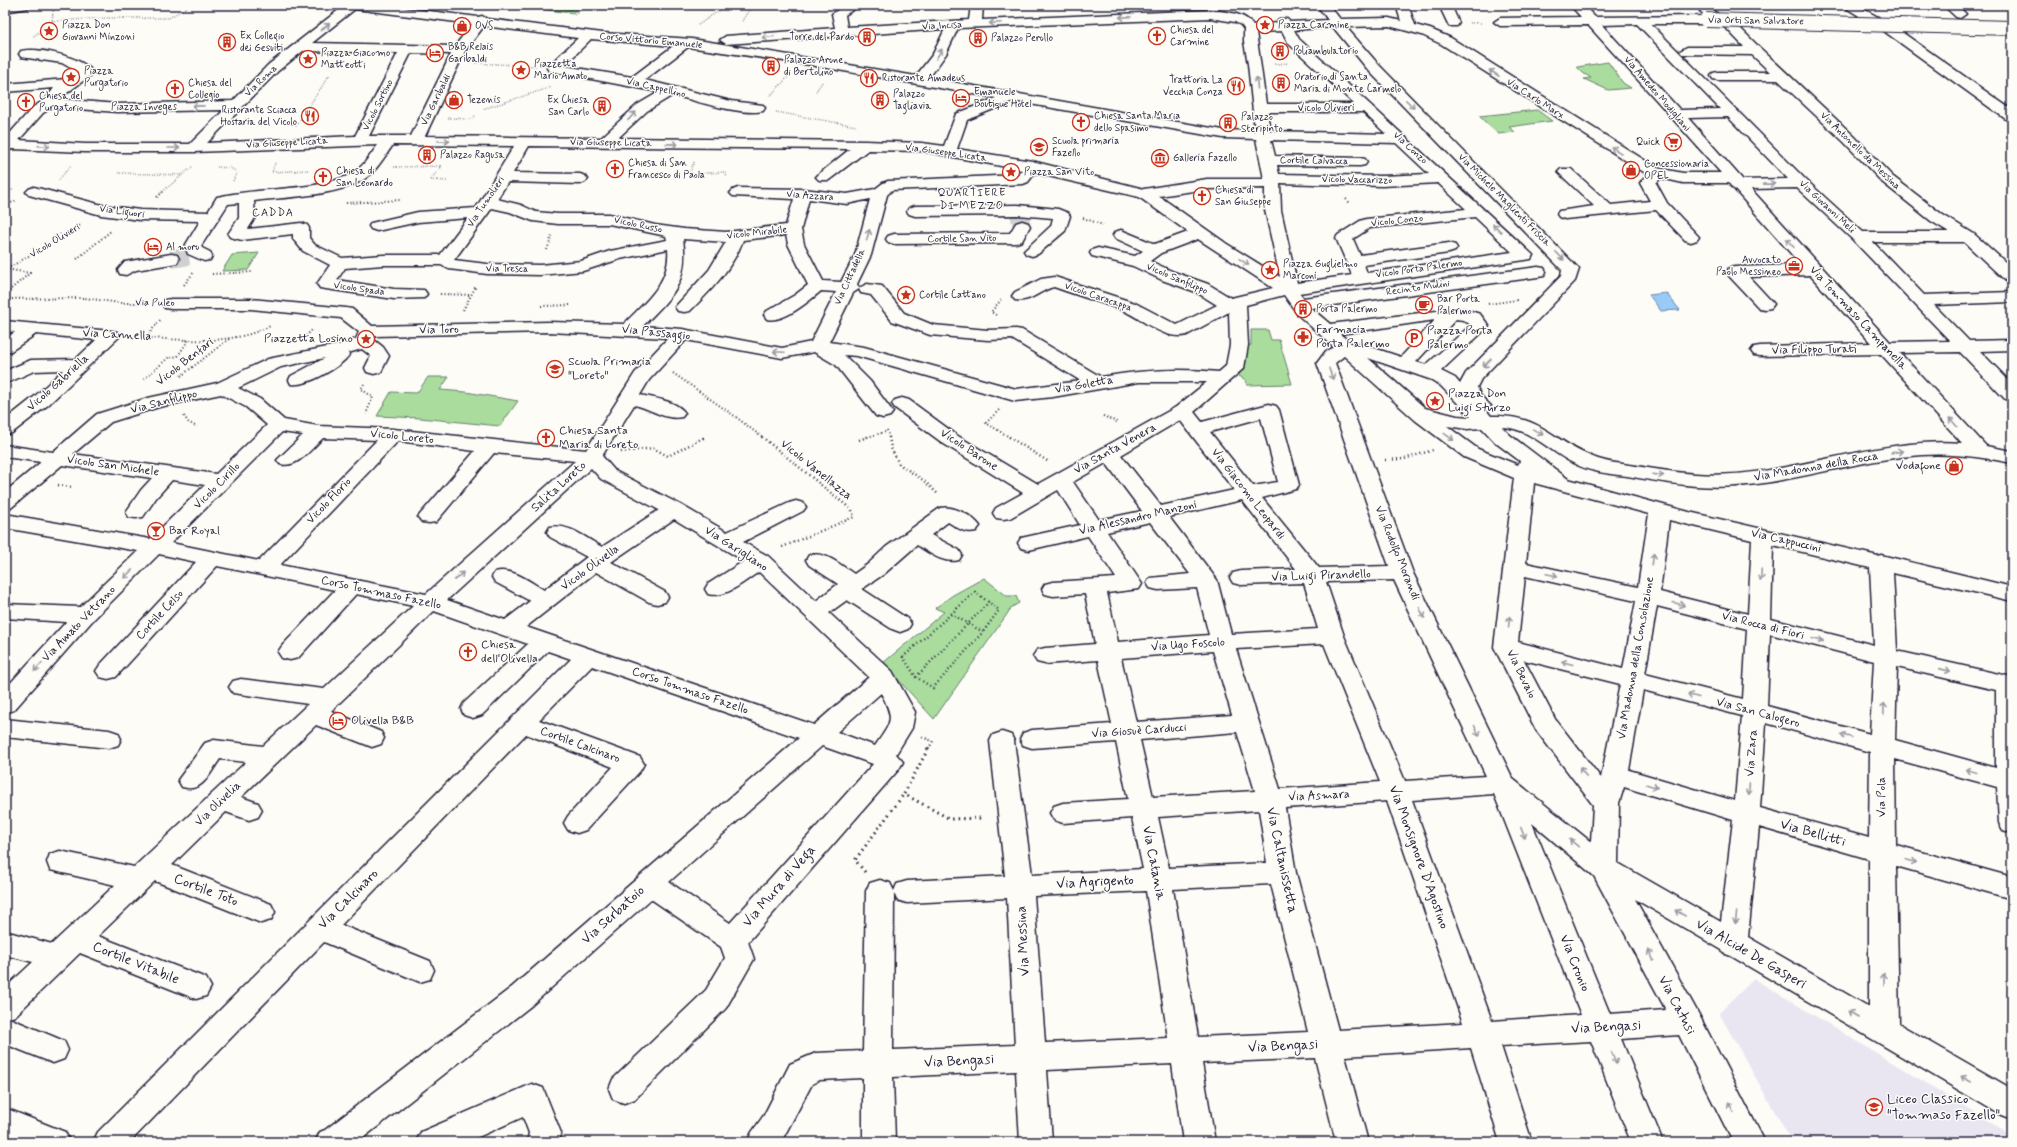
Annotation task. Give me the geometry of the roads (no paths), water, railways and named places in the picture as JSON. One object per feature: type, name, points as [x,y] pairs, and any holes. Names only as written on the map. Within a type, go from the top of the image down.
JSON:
[{"type":"street","points":[[5,8],[24,5]]},
{"type":"street","name":"Corso Vittorio Emanuele","points":[[352,5],[482,20],[588,35],[684,43],[804,60],[1223,134],[1401,139]]},
{"type":"street","name":"Via Roma","points":[[194,148],[273,68],[352,5]]},
{"type":"street","points":[[975,24],[977,5]]},
{"type":"street","points":[[1324,5],[1336,21]]},
{"type":"street","points":[[1402,5],[1409,25]]},
{"type":"street","points":[[1445,5],[1453,23]]},
{"type":"street","name":"Via Amedeo Modigliani","points":[[1576,5],[1593,21],[1734,181]]},
{"type":"street","points":[[1847,5],[1885,26],[2012,117]]},
{"type":"street","points":[[1950,5],[1960,14]]},
{"type":"street","points":[[842,31],[838,14],[859,15]]},
{"type":"street","name":"Via Incisa","points":[[684,43],[842,31],[859,15],[953,25],[1192,15],[1228,16],[1249,31]]},
{"type":"street","name":"Via Orti San Salvatore","points":[[1500,22],[1640,20],[1709,16],[2012,28]]},
{"type":"street","name":"Via Antonello da Messina","points":[[1709,16],[1731,26],[1781,76],[1849,139],[1887,179],[1937,218],[1968,237],[2012,277]]},
{"type":"street","name":"Via Garibaldi","points":[[416,141],[456,56],[482,20]]},
{"type":"street","name":"Via Giovanni Meli","points":[[1640,20],[1801,183],[1859,237],[2012,396]]},
{"type":"street","name":"Via Carlo Marx","points":[[1249,31],[1285,24],[1336,21],[1389,22],[1409,25],[1446,41],[1571,122],[1657,173],[1683,178],[1801,183]]},
{"type":"street","name":"Via Michele Maglienti Friscia","points":[[1336,21],[1348,39],[1374,68],[1571,268],[1569,277],[1473,377]]},
{"type":"street","name":"Via Conzo","points":[[1285,24],[1294,41],[1526,254]]},
{"type":"street","points":[[920,80],[934,64],[949,38],[953,25]]},
{"type":"street","points":[[1249,31],[1261,108],[1263,136],[1272,180],[1273,210],[1288,276],[1298,303]]},
{"type":"street","name":"Via Cappellino","points":[[588,35],[554,68],[635,82],[731,105],[758,108]]},
{"type":"street","points":[[635,82],[684,43]]},
{"type":"street","points":[[301,47],[406,49],[456,56]]},
{"type":"street","name":"Vicolo Sortino","points":[[360,140],[406,49]]},
{"type":"street","points":[[1687,51],[1755,51]]},
{"type":"street","points":[[6,146],[38,110],[86,72],[81,66],[65,60],[26,54]]},
{"type":"street","points":[[1718,76],[1781,76]]},
{"type":"street","points":[[5,88],[71,83]]},
{"type":"street","points":[[604,143],[642,108],[671,91]]},
{"type":"street","points":[[949,152],[961,117],[1013,96]]},
{"type":"street","name":"Piazza Inveges","points":[[53,99],[117,108],[237,105]]},
{"type":"street","name":"Vicolo Olivieri","points":[[1261,108],[1367,108]]},
{"type":"street","points":[[1674,114],[1731,113]]},
{"type":"street","name":"Via Giuseppe Licata","points":[[6,146],[194,148],[360,140],[865,145],[922,148],[1032,166],[1144,194],[1154,199],[1205,237]]},
{"type":"street","points":[[197,255],[193,246],[195,241],[223,200],[329,187],[357,177],[368,167],[388,141]]},
{"type":"street","name":"Via Tumolieri","points":[[445,260],[484,207],[524,142]]},
{"type":"street","points":[[824,177],[865,145]]},
{"type":"street","name":"Cortile Calvacca","points":[[1268,160],[1360,162]]},
{"type":"street","points":[[1019,203],[1032,166]]},
{"type":"street","points":[[1566,172],[1607,210]]},
{"type":"street","points":[[1657,173],[1648,183],[1660,205],[1691,237]]},
{"type":"street","points":[[503,177],[580,178]]},
{"type":"street","name":"Vicolo Vaccarizzo","points":[[1144,194],[1207,184],[1272,180],[1382,181],[1442,178]]},
{"type":"street","name":"Via Azzara","points":[[738,193],[803,194],[848,199],[884,190],[986,181],[1019,203]]},
{"type":"street","name":"Via Tommaso Campanella","points":[[1734,181],[1980,450]]},
{"type":"street","name":"Via Cittadella","points":[[818,346],[854,288],[884,190]]},
{"type":"street","name":"Via Liguori","points":[[34,192],[101,210],[134,214],[212,217]]},
{"type":"street","points":[[803,194],[793,229],[796,244],[817,286]]},
{"type":"street","points":[[246,198],[249,214],[246,223],[236,234],[301,228],[301,239],[309,248],[339,263]]},
{"type":"street","points":[[915,211],[1019,203],[1041,211],[1062,216],[1059,228],[1032,251]]},
{"type":"street","name":"Cortile San Vito","points":[[894,239],[1016,238],[1019,203]]},
{"type":"street","points":[[1565,214],[1660,205]]},
{"type":"street","name":"Vicolo Russo","points":[[377,226],[418,217],[484,207],[515,208],[533,216],[610,219],[655,230],[675,237],[677,261],[675,272],[666,289],[628,330]]},
{"type":"street","name":"Vicolo Conzo","points":[[1361,278],[1344,238],[1366,224],[1479,212]]},
{"type":"street","name":"Vicolo Mirabile","points":[[675,237],[726,237],[793,229]]},
{"type":"street","points":[[684,307],[717,273],[734,245],[737,235]]},
{"type":"street","points":[[1120,235],[1156,250]]},
{"type":"street","name":"Via Tresca","points":[[339,263],[383,260],[445,260],[448,264],[487,269],[540,270],[583,266],[675,237]]},
{"type":"street","points":[[1205,237],[1268,279],[1328,330],[1357,350],[1385,382],[1415,410],[1471,453],[1528,468]]},
{"type":"street","name":"Vicolo Sanfilippo","points":[[1138,262],[1156,250],[1205,237]]},
{"type":"street","points":[[1859,237],[1968,237]]},
{"type":"street","points":[[1354,261],[1449,248]]},
{"type":"street","name":"Vicolo Sanfilippo","points":[[1098,253],[1138,262],[1168,276],[1202,288],[1233,303]]},
{"type":"street","name":"Vicolo Porta Palermo","points":[[1298,303],[1361,278],[1526,254]]},
{"type":"street","points":[[126,270],[131,266],[171,259]]},
{"type":"street","name":"Vicolo Spada","points":[[339,263],[326,284],[394,294],[418,294]]},
{"type":"street","points":[[1765,304],[1735,272],[1765,270],[1814,270]]},
{"type":"street","name":"Recinto Mulini","points":[[1298,303],[1538,272]]},
{"type":"street","name":"Vicolo Caracappa","points":[[1021,296],[1048,283],[1055,282],[1129,307],[1172,330],[1181,331],[1233,303]]},
{"type":"street","points":[[773,314],[801,299],[817,286],[876,290],[898,317],[930,330],[988,335],[1016,334],[1098,383]]},
{"type":"street","points":[[367,290],[346,313],[356,322],[362,339],[377,351],[380,356],[374,368]]},
{"type":"street","points":[[1919,300],[2012,297]]},
{"type":"street","points":[[1222,378],[1235,368],[1239,345],[1233,303],[1298,303]]},
{"type":"street","name":"Via Puleo","points":[[171,304],[251,304],[346,313]]},
{"type":"street","points":[[1421,370],[1451,314]]},
{"type":"street","points":[[1328,330],[1395,320],[1451,314],[1471,316],[1478,320],[1480,326],[1421,370]]},
{"type":"street","points":[[1357,350],[1395,320]]},
{"type":"street","name":"Via Cannella","points":[[5,326],[111,336]]},
{"type":"street","name":"Via Passaggio","points":[[493,329],[548,327],[682,334],[782,353],[818,346]]},
{"type":"street","points":[[5,347],[32,329]]},
{"type":"street","name":"Via Toro","points":[[362,339],[386,331],[493,329]]},
{"type":"street","name":"Salita Loreto","points":[[430,602],[592,457],[631,398],[642,377],[682,334]]},
{"type":"street","name":"Vicolo Gabriella","points":[[5,429],[41,401],[79,364],[111,336]]},
{"type":"street","points":[[298,380],[333,361],[362,339]]},
{"type":"street","name":"Via Sanfilippo","points":[[5,503],[104,418],[155,402],[223,388],[275,363],[362,339]]},
{"type":"street","name":"Via Filippo Turati","points":[[1760,351],[2012,345]]},
{"type":"street","points":[[818,346],[842,360],[864,385],[883,412]]},
{"type":"street","name":"Via Goletta","points":[[818,346],[858,351],[1015,396],[1139,376],[1190,375],[1222,378]]},
{"type":"street","points":[[1357,350],[1421,370],[1456,378],[1473,377],[1468,387],[1471,397],[1481,406],[1514,422]]},
{"type":"street","name":"Via Rodolfo Morandi","points":[[1357,350],[1337,351],[1326,363],[1402,573],[1503,784]]},
{"type":"street","points":[[5,378],[31,366],[79,364]]},
{"type":"street","points":[[1385,382],[1396,371],[1421,370],[1448,382],[1503,438],[1528,468]]},
{"type":"street","name":"Via Santa Venera","points":[[1003,513],[1183,411],[1222,378]]},
{"type":"street","name":"Vicolo Loreto","points":[[223,388],[252,404],[278,425],[318,432],[393,434],[489,447],[592,457]]},
{"type":"street","points":[[631,398],[652,403],[675,413]]},
{"type":"street","name":"Vicolo Barone","points":[[902,404],[951,440],[1038,493]]},
{"type":"street","name":"Via Alessandro Manzoni","points":[[1029,543],[1248,493],[1270,491],[1289,485],[1269,410],[1197,429]]},
{"type":"street","name":"Via Madonna della Rocca","points":[[1415,410],[1454,422],[1514,422],[1540,433],[1568,452],[1585,461],[1644,473],[1699,480],[1735,481],[1774,477],[1860,458],[1902,452],[1948,448],[1980,450],[2012,456]]},
{"type":"street","name":"Via Giacomo Leopardi","points":[[1183,411],[1313,576]]},
{"type":"street","name":"Vicolo Cirillo","points":[[156,547],[278,425]]},
{"type":"street","points":[[287,460],[318,432]]},
{"type":"street","name":"Vicolo Florio","points":[[264,568],[393,434]]},
{"type":"street","points":[[429,517],[489,447]]},
{"type":"street","name":"Vicolo San Michele","points":[[5,451],[221,482]]},
{"type":"street","points":[[1109,452],[1206,580]]},
{"type":"street","name":"Via Garigliano","points":[[592,457],[608,475],[674,510],[758,560],[815,612],[889,686]]},
{"type":"street","name":"Via Cappuccini","points":[[1528,468],[1561,483],[1660,511],[2012,594]]},
{"type":"street","name":"Via Bevaio","points":[[1528,468],[1514,567],[1506,647],[1545,724],[1606,803]]},
{"type":"street","points":[[136,512],[148,494],[167,474]]},
{"type":"street","points":[[1053,589],[1131,584],[1094,528],[1066,477]]},
{"type":"street","points":[[727,542],[796,507]]},
{"type":"street","name":"Vicolo Olivella","points":[[508,629],[599,559],[674,510]]},
{"type":"street","name":"Via Madonna della Consolazione","points":[[1604,868],[1606,803],[1615,775],[1648,596],[1660,511]]},
{"type":"street","points":[[815,612],[849,586],[876,569],[947,513],[969,526]]},
{"type":"street","name":"Corso Tommaso Fazello","points":[[5,521],[156,547],[430,602],[882,757]]},
{"type":"street","points":[[558,532],[657,597]]},
{"type":"street","points":[[916,536],[951,555]]},
{"type":"street","name":"Via Zara","points":[[1733,945],[1747,814],[1763,536]]},
{"type":"street","name":"Via Amato Vetrano","points":[[5,704],[85,615],[156,547]]},
{"type":"street","name":"Cortile Celso","points":[[108,671],[212,558]]},
{"type":"street","points":[[716,589],[758,560]]},
{"type":"street","points":[[817,560],[900,624]]},
{"type":"street","name":"Via Pola","points":[[1881,562],[1886,656],[1882,746],[1884,1032]]},
{"type":"street","name":"Via Rocca di Fiori","points":[[1514,567],[1648,596],[1759,625],[2010,685]]},
{"type":"street","name":"Via Luigi Pirandello","points":[[1241,578],[1402,573]]},
{"type":"street","name":"Via Monsignore D'Agostino","points":[[1313,576],[1332,636],[1396,791],[1482,1035],[1516,1142]]},
{"type":"street","points":[[503,577],[546,600]]},
{"type":"street","points":[[1158,583],[1206,580]]},
{"type":"street","name":"Via Caltanissetta","points":[[1206,580],[1222,642],[1270,799],[1282,873],[1352,1142]]},
{"type":"street","points":[[290,652],[351,586]]},
{"type":"street","name":"Via Catania","points":[[1094,586],[1158,878],[1199,1142]]},
{"type":"street","name":"Via Olivelia","points":[[5,1007],[430,602]]},
{"type":"street","points":[[5,610],[85,615]]},
{"type":"street","name":"Via Ugo Foscolo","points":[[1045,656],[1222,642],[1332,636]]},
{"type":"street","points":[[473,709],[544,642]]},
{"type":"street","name":"Via San Calogero","points":[[1506,647],[1754,711],[2010,781]]},
{"type":"street","name":"Via Calcinaro","points":[[109,1142],[587,657]]},
{"type":"street","points":[[2010,685],[2010,781],[2012,824]]},
{"type":"street","points":[[882,757],[900,728],[903,712],[889,686]]},
{"type":"street","name":"Via Serbatoio","points":[[331,1142],[336,1140],[522,996],[818,734],[889,686]]},
{"type":"street","points":[[241,687],[321,706],[372,738]]},
{"type":"street","name":"Cortile Calcinaro","points":[[521,723],[631,764],[576,823]]},
{"type":"street","name":"Via Giosuè Carducci","points":[[1032,739],[1246,723]]},
{"type":"street","points":[[5,728],[109,738]]},
{"type":"street","name":"Via Messina","points":[[1002,741],[1020,886],[1036,1142]]},
{"type":"street","points":[[191,780],[214,750],[269,756]]},
{"type":"street","name":"Via Mura di Vega","points":[[733,940],[890,762],[882,757]]},
{"type":"street","name":"Via Bellitti","points":[[1615,775],[1882,853],[2012,888]]},
{"type":"street","name":"Via Asmara","points":[[1063,813],[1503,784]]},
{"type":"street","name":"Via Alcide De Gasperi","points":[[1503,784],[1604,868],[1733,945],[2012,1105]]},
{"type":"street","name":"Via Cronio","points":[[1503,784],[1647,1142]]},
{"type":"street","points":[[222,800],[249,810]]},
{"type":"street","name":"Cortile Toto","points":[[60,862],[145,874],[261,912]]},
{"type":"street","name":"Via Catusi","points":[[1604,868],[1687,1022],[1749,1142]]},
{"type":"street","name":"Via Agrigento","points":[[879,1142],[878,1065],[894,892],[1282,873]]},
{"type":"street","points":[[624,1089],[716,999],[740,959],[733,940],[649,883]]},
{"type":"street","points":[[320,928],[420,970]]},
{"type":"street","name":"Cortile Vitabile","points":[[5,943],[66,948],[196,987]]},
{"type":"street","name":"Via Bengasi","points":[[763,1142],[775,1125],[801,1074],[816,1067],[1326,1044],[1687,1022]]},
{"type":"street","points":[[5,1030],[53,1050]]},
{"type":"street","points":[[432,1142],[532,1098],[544,1133],[543,1142]]},
{"type":"street","points":[[5,1122],[54,1142]]},
{"type":"water","points":[[1666,293],[1680,310],[1661,311],[1649,295]]},
{"type":"tunnel","points":[[1019,214],[1022,226]]},
{"type":"tunnel","points":[[171,259],[189,256]]},
{"type":"place","name":"Piazza Carmine","points":[[1265,25]]},
{"type":"place","name":"OVS","points":[[462,26]]},
{"type":"place","name":"Piazza Don Giovanni Minzoni","points":[[49,31]]},
{"type":"place","name":"Chiesa del Carmine","points":[[1157,36]]},
{"type":"place","name":"Torre del Pardo","points":[[867,37]]},
{"type":"place","name":"Palazzo Perollo","points":[[978,38]]},
{"type":"place","name":"Ex Collegio dei Gesuiti","points":[[227,42]]},
{"type":"place","name":"Poliambulatorio","points":[[1280,51]]},
{"type":"place","name":"B&B Relais Garibaldi","points":[[435,53]]},
{"type":"place","name":"Piazza Giacomo Matteotti","points":[[308,59]]},
{"type":"place","name":"Palazzo Arone di Bertolino","points":[[771,66]]},
{"type":"place","name":"Piazzetta Mario Amato","points":[[521,70]]},
{"type":"place","name":"Piazza Purgatorio","points":[[71,77]]},
{"type":"place","name":"Ristorante Amadeus","points":[[869,78]]},
{"type":"place","name":"Oratorio di Santa Maria di Monte Carmelo","points":[[1281,83]]},
{"type":"place","name":"Trattoria La Vecchia Conza","points":[[1236,86]]},
{"type":"place","name":"Chiesa del Collegio","points":[[175,89]]},
{"type":"place","name":"Emanuele Boutique Hotel","points":[[961,98]]},
{"type":"place","name":"Tezenis","points":[[454,100]]},
{"type":"place","name":"Palazzo Tagliavia","points":[[880,100]]},
{"type":"place","name":"Chiesa del Purgatorio","points":[[26,102]]},
{"type":"place","name":"Ex Chiesa San Carlo","points":[[602,106]]},
{"type":"place","name":"Ristorante Sciacca Hostaria del Vicolo","points":[[310,116]]},
{"type":"place","name":"Chiesa Santa Maria dello Spasimo","points":[[1081,122]]},
{"type":"place","name":"Palazzo Steripinto","points":[[1228,123]]},
{"type":"place","name":"Quick","points":[[1673,142]]},
{"type":"place","name":"Scuola primaria Fazello","points":[[1039,147]]},
{"type":"place","name":"Palazzo Ragusa","points":[[427,155]]},
{"type":"place","name":"Galleria Fazello","points":[[1160,158]]},
{"type":"place","name":"Chiesa di San Francesco di Paola","points":[[615,169]]},
{"type":"place","name":"Concessionaria OPEL","points":[[1631,170]]},
{"type":"place","name":"Piazza San Vito","points":[[1011,172]]},
{"type":"place","name":"Chiesa di San Leonardo","points":[[323,177]]},
{"type":"place","name":"Chiesa di San Giuseppe","points":[[1202,196]]},
{"type":"place","name":"Al moro","points":[[153,247]]},
{"type":"place","name":"Avvocato Paolo Messineo","points":[[1794,266]]},
{"type":"place","name":"Piazza Guglielmo Marconi","points":[[1270,270]]},
{"type":"place","name":"Cortile Cattano","points":[[906,295]]},
{"type":"place","name":"Bar Porta Palermo","points":[[1424,305]]},
{"type":"place","name":"Porta Palermo","points":[[1303,309]]},
{"type":"place","name":"Farmacia Porta Palermo","points":[[1303,337]]},
{"type":"place","name":"Piazza Porta Palermo","points":[[1414,338]]},
{"type":"place","name":"Piazzetta Losino","points":[[366,339]]},
{"type":"place","name":"Scuola Primaria \"Loreto\"","points":[[555,369]]},
{"type":"place","name":"Piazza Don Luigi Sturzo","points":[[1435,401]]},
{"type":"place","name":"Chiesa Santa Maria di Loreto","points":[[546,438]]},
{"type":"place","name":"Vodafone","points":[[1954,466]]},
{"type":"place","name":"Bar Royal","points":[[156,531]]},
{"type":"place","name":"Chiesa dell'Olivella","points":[[468,652]]},
{"type":"place","name":"Olivella B&B","points":[[338,721]]},
{"type":"place","name":"Liceo Classico \"Tommaso Fazello\"","points":[[1874,1107]]},
{"type":"district","name":"QUARTIERE DI MEZZO","points":[[972,199]]},
{"type":"district","name":"CADDA","points":[[273,213]]}]
